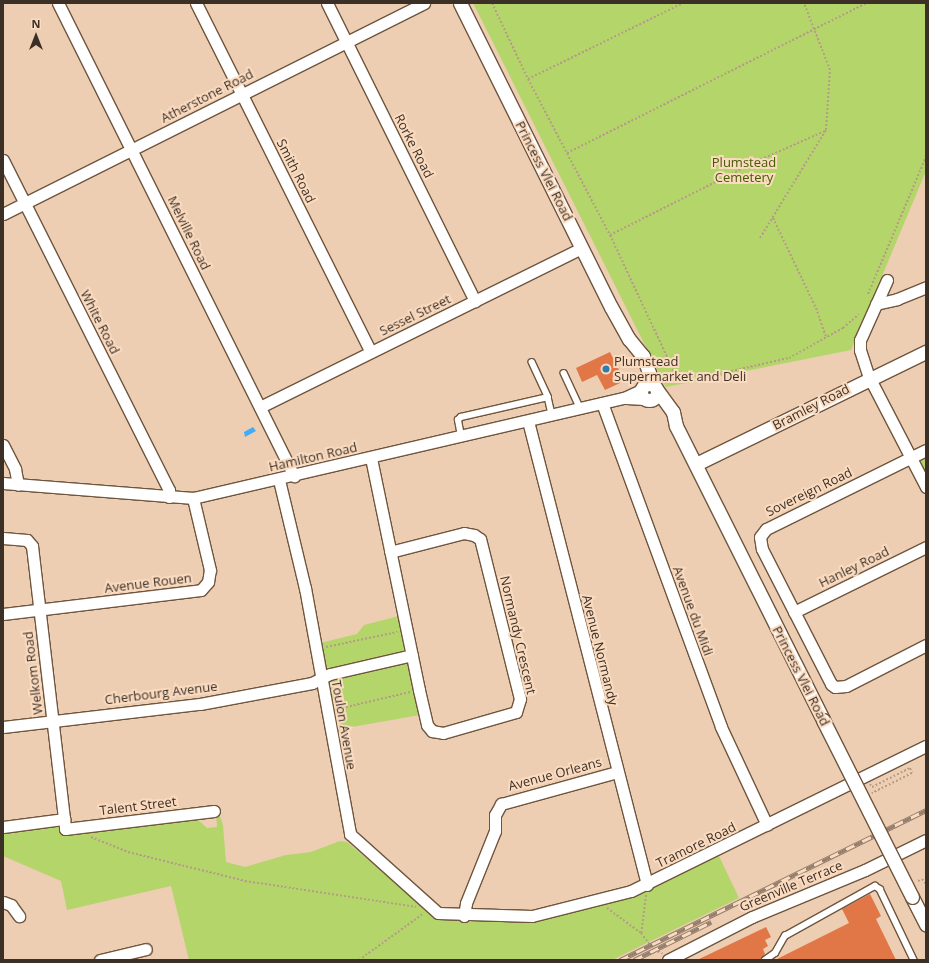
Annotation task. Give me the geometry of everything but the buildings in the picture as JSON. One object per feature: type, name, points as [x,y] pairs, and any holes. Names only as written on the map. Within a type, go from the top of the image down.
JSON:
[{"type":"street","name":"Melville Road","points":[[58,3],[294,476]]},
{"type":"street","name":"Smith Road","points":[[196,3],[241,95],[372,352]]},
{"type":"street","name":"Rorke Road","points":[[327,3],[475,300]]},
{"type":"street","name":"Atherstone Road","points":[[3,214],[424,3]]},
{"type":"street","name":"Princess Vlei Road","points":[[460,3],[582,248],[630,339],[643,356],[648,392],[676,426],[696,464],[926,925]]},
{"type":"street","name":"White Road","points":[[3,160],[169,490],[169,497]]},
{"type":"street","name":"Sessel Street","points":[[260,407],[582,248]]},
{"type":"street","points":[[887,280],[860,344],[869,377],[926,487]]},
{"type":"street","points":[[876,304],[897,299],[926,287]]},
{"type":"street","name":"Bramley Road","points":[[696,464],[869,377],[926,352]]},
{"type":"street","name":"Hamilton Road","points":[[3,483],[193,498],[280,480],[648,392]]},
{"type":"street","name":"Avenue du Midi","points":[[602,404],[721,727],[767,825]]},
{"type":"street","name":"Avenue Normandy","points":[[528,421],[616,772],[647,885]]},
{"type":"street","points":[[3,445],[15,469],[18,485]]},
{"type":"street","name":"Sovereign Road","points":[[794,612],[762,549],[762,532],[926,450]]},
{"type":"street","name":"Normandy Crescent","points":[[371,458],[390,552],[406,630],[427,725],[432,731],[439,733],[510,716],[516,712],[520,702],[480,539],[474,535],[464,533],[390,552]]},
{"type":"street","name":"Toulon Avenue","points":[[280,480],[315,644],[351,837],[432,908],[443,914],[464,916]]},
{"type":"street","name":"Avenue Rouen","points":[[3,614],[195,592],[205,587],[210,577],[209,563],[193,498]]},
{"type":"street","name":"Welkom Road","points":[[3,538],[26,540],[31,544],[64,824]]},
{"type":"street","name":"Hanley Road","points":[[794,612],[926,547]]},
{"type":"street","points":[[794,612],[828,680],[835,687],[846,686],[926,645]]},
{"type":"street","points":[[321,679],[330,674],[412,655]]},
{"type":"street","name":"Cherbourg Avenue","points":[[3,727],[200,704],[312,684],[321,679]]},
{"type":"street","name":"Tramore Road","points":[[464,916],[532,916],[596,900],[647,885],[926,746]]},
{"type":"street","name":"Avenue Orleans","points":[[464,916],[466,903],[496,831],[496,815],[501,804],[616,772]]},
{"type":"street","name":"Talent Street","points":[[3,827],[64,824],[79,827],[214,811]]},
{"type":"street","name":"Greenville Terrace","points":[[672,959],[752,917],[865,870],[926,840]]},
{"type":"street","points":[[3,902],[11,905],[19,916]]},
{"type":"street","points":[[100,960],[146,949]]},
{"type":"lane","points":[[532,362],[548,397],[552,415]]},
{"type":"lane","points":[[564,372],[580,408]]},
{"type":"lane","points":[[461,437],[458,422],[460,417],[548,397]]},
{"type":"lane","points":[[765,960],[775,953],[785,936],[875,886],[880,889],[914,960]]},
{"type":"path","points":[[492,3],[528,79],[610,235],[666,352],[674,374],[680,379],[692,380],[789,358],[806,350],[856,318],[863,307]]},
{"type":"path","points":[[528,79],[683,3]]},
{"type":"path","points":[[760,238],[826,130],[830,70],[816,28],[804,3]]},
{"type":"path","points":[[567,153],[867,3]]},
{"type":"path","points":[[610,235],[757,161],[826,130]]},
{"type":"path","points":[[866,299],[926,157]]},
{"type":"path","points":[[773,218],[816,308],[826,337]]},
{"type":"path","points":[[315,644],[329,648],[406,630]]},
{"type":"path","points":[[327,711],[419,690]]},
{"type":"path","points":[[872,793],[912,773],[910,768],[876,785]]},
{"type":"path","points":[[79,827],[103,844],[128,852],[245,881],[432,908]]},
{"type":"path","points":[[918,881],[922,879],[926,884]]},
{"type":"path","points":[[642,933],[647,885]]},
{"type":"path","points":[[596,900],[642,933],[654,950],[672,959]]},
{"type":"path","points":[[359,960],[432,908]]},
{"type":"green space","name":"Plumstead Cemetery","points":[[473,3],[926,3],[926,171],[851,350],[666,387]]},
{"type":"green space","points":[[926,454],[926,478],[919,463]]},
{"type":"green space","points":[[399,616],[405,648],[402,652],[331,669],[323,664],[320,643],[357,634],[364,625]]},
{"type":"green space","points":[[404,662],[409,666],[420,715],[335,730],[328,687],[330,681]]},
{"type":"green space","points":[[216,813],[219,813],[223,825],[226,862],[245,867],[286,855],[311,852],[340,841],[347,842],[439,920],[520,922],[542,919],[638,894],[719,856],[739,898],[612,960],[189,960],[171,886],[67,910],[61,881],[3,856],[3,830],[58,824],[63,836],[69,836],[74,831],[196,818],[207,828],[217,827]]},
{"type":"water","points":[[253,427],[256,431],[245,437],[244,432]]},
{"type":"railway","points":[[620,960],[926,810]]},
{"type":"railway","points":[[634,960],[711,922]]},
{"type":"place","name":"Plumstead Supermarket and Deli","points":[[606,369]]}]
